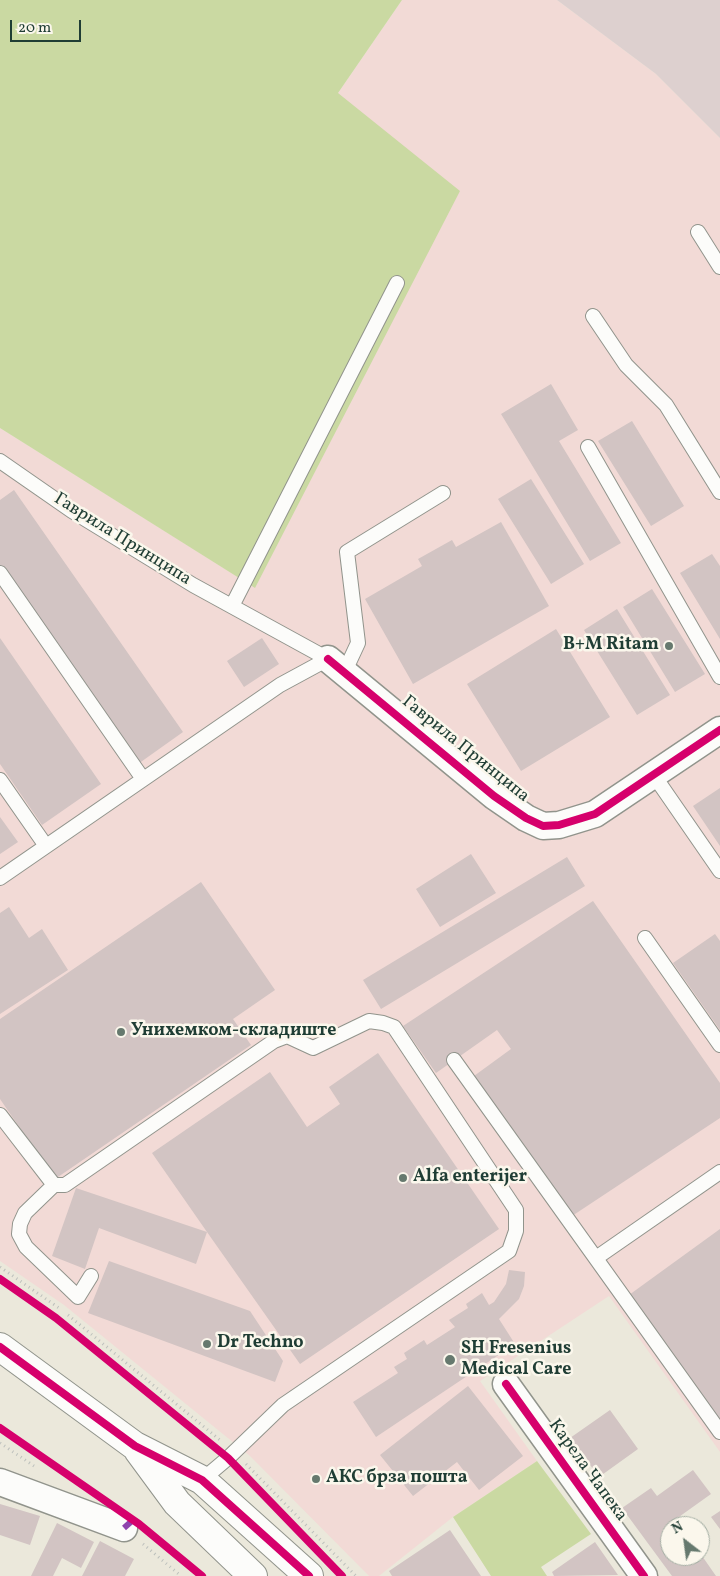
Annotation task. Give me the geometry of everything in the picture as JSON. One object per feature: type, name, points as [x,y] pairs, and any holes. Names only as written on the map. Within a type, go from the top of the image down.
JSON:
[{"type":"street","name":"Гаврила Принципа","points":[[336,665],[494,796],[526,818],[543,826],[559,825],[595,814],[720,730]]},
{"type":"street","points":[[0,1347],[135,1446],[202,1480],[309,1576]]},
{"type":"street","name":"Карела Чапека","points":[[506,1384],[644,1576]]},
{"type":"street","points":[[135,1446],[176,1503],[253,1576]]},
{"type":"street","points":[[0,1482],[124,1528]]},
{"type":"lane","points":[[698,232],[720,267]]},
{"type":"lane","points":[[232,606],[397,283]]},
{"type":"lane","points":[[593,316],[626,365],[666,405],[720,492]]},
{"type":"lane","points":[[588,447],[720,678]]},
{"type":"lane","name":"Гаврила Принципа","points":[[0,461],[72,510],[193,585],[336,665]]},
{"type":"lane","points":[[0,878],[280,684],[336,665],[358,642],[346,552],[444,493]]},
{"type":"lane","points":[[0,572],[143,779]]},
{"type":"lane","points":[[653,774],[720,871]]},
{"type":"lane","points":[[0,780],[46,846]]},
{"type":"lane","points":[[645,938],[720,1045]]},
{"type":"lane","points":[[0,1115],[54,1185],[65,1186],[274,1041],[287,1036],[313,1048],[369,1022],[394,1027],[516,1210],[516,1231],[509,1251],[283,1405],[202,1480]]},
{"type":"lane","points":[[454,1060],[720,1432]]},
{"type":"lane","points":[[596,1258],[720,1172]]},
{"type":"lane","points":[[54,1185],[25,1213],[20,1224],[19,1234],[26,1248],[78,1297],[91,1276]]},
{"type":"path","points":[[0,1267],[60,1308],[234,1451],[356,1576]]},
{"type":"shaded area","points":[[402,0],[557,0],[656,74],[720,138],[720,1452],[609,1296],[480,1381],[537,1461],[453,1517],[379,1576],[369,1576],[250,1456],[64,1305],[0,1261],[0,428],[254,587],[338,93]]},
{"type":"shaded area","points":[[557,0],[720,0],[720,138],[656,74]]},
{"type":"green space","points":[[0,0],[402,0],[338,93],[460,191],[255,588],[0,428]]},
{"type":"green space","points":[[537,1461],[591,1534],[541,1567],[547,1576],[491,1576],[453,1517]]},
{"type":"building","points":[[551,384],[578,430],[559,441],[621,543],[590,561],[501,414]]},
{"type":"building","points":[[632,421],[684,506],[651,526],[598,441]]},
{"type":"building","points":[[531,479],[584,564],[551,584],[498,499]]},
{"type":"building","points":[[14,490],[183,732],[138,764],[0,566],[0,500]]},
{"type":"building","points":[[501,522],[549,606],[413,684],[365,599],[422,566],[418,559],[452,540],[456,547]]},
{"type":"building","points":[[712,554],[720,566],[720,639],[680,573]]},
{"type":"building","points":[[652,589],[705,674],[675,692],[623,607]]},
{"type":"building","points":[[617,609],[670,695],[637,715],[584,630]]},
{"type":"building","points":[[556,629],[610,717],[521,771],[467,684]]},
{"type":"building","points":[[0,638],[101,784],[42,825],[0,764]]},
{"type":"building","points":[[262,638],[279,664],[244,687],[227,661]]},
{"type":"building","points":[[720,788],[720,846],[693,806]]},
{"type":"building","points":[[0,817],[18,842],[0,854]]},
{"type":"building","points":[[471,854],[496,893],[440,927],[416,889]]},
{"type":"building","points":[[567,857],[585,886],[381,1009],[363,980]]},
{"type":"building","name":"Унихемком-складиште","points":[[201,882],[275,990],[233,1019],[251,1045],[55,1179],[0,1099],[0,1019]]},
{"type":"building","points":[[593,901],[720,1083],[720,1118],[572,1216],[474,1076],[511,1049],[497,1030],[436,1073],[403,1026]]},
{"type":"building","points":[[9,907],[29,938],[42,929],[68,970],[0,1014],[0,913]]},
{"type":"building","points":[[715,934],[720,941],[720,1030],[673,963]]},
{"type":"building","points":[[378,1053],[499,1229],[300,1364],[152,1153],[270,1072],[307,1127],[340,1104],[329,1087]]},
{"type":"building","points":[[76,1188],[207,1232],[196,1264],[99,1228],[85,1269],[52,1256]]},
{"type":"building","points":[[720,1229],[720,1422],[629,1295]]},
{"type":"building","points":[[109,1261],[250,1311],[283,1361],[275,1382],[88,1313]]},
{"type":"building","points":[[509,1270],[525,1272],[524,1286],[519,1299],[499,1319],[515,1344],[376,1437],[353,1402],[398,1373],[394,1367],[407,1359],[404,1353],[424,1340],[427,1345],[455,1327],[449,1320],[468,1308],[466,1304],[482,1293],[489,1305],[494,1302],[506,1284]]},
{"type":"building","points":[[468,1386],[523,1456],[479,1490],[457,1462],[413,1496],[380,1455]]},
{"type":"building","points":[[610,1410],[638,1449],[599,1477],[570,1438]]},
{"type":"building","points":[[693,1470],[711,1494],[680,1516],[660,1516],[660,1560],[622,1508],[651,1488],[657,1496]]},
{"type":"building","points":[[0,1504],[40,1516],[30,1545],[0,1535]]},
{"type":"building","points":[[720,1511],[720,1529],[711,1517]]},
{"type":"building","points":[[57,1523],[94,1542],[81,1568],[62,1558],[53,1576],[31,1576]]},
{"type":"building","points":[[450,1530],[481,1576],[392,1576],[389,1571]]},
{"type":"building","points":[[100,1541],[134,1559],[125,1576],[82,1576]]},
{"type":"building","points":[[595,1542],[618,1575],[554,1576],[552,1572]]},
{"type":"building","points":[[665,1566],[709,1566],[716,1576],[672,1576]]},
{"type":"marked path","points":[[124,1528],[133,1520]]},
{"type":"cycle path","points":[[328,659],[494,796],[526,818],[543,826],[559,825],[595,814],[720,730]]},
{"type":"cycle path","points":[[0,1279],[56,1318],[228,1458],[342,1576]]},
{"type":"cycle path","points":[[0,1347],[135,1446],[202,1480],[309,1576]]},
{"type":"cycle path","points":[[506,1384],[644,1576]]},
{"type":"cycle path","points":[[0,1428],[139,1524],[202,1576]]},
{"type":"place","name":"B+M Ritam","points":[[669,646]]},
{"type":"place","name":"Унихемком-складиште","points":[[121,1032]]},
{"type":"place","name":"Alfa enterijer","points":[[403,1178]]},
{"type":"place","name":"Dr Techno","points":[[207,1344]]},
{"type":"place","name":"SH Fresenius Medical Care","points":[[450,1360]]},
{"type":"place","name":"АКС брза пошта","points":[[316,1479]]}]
